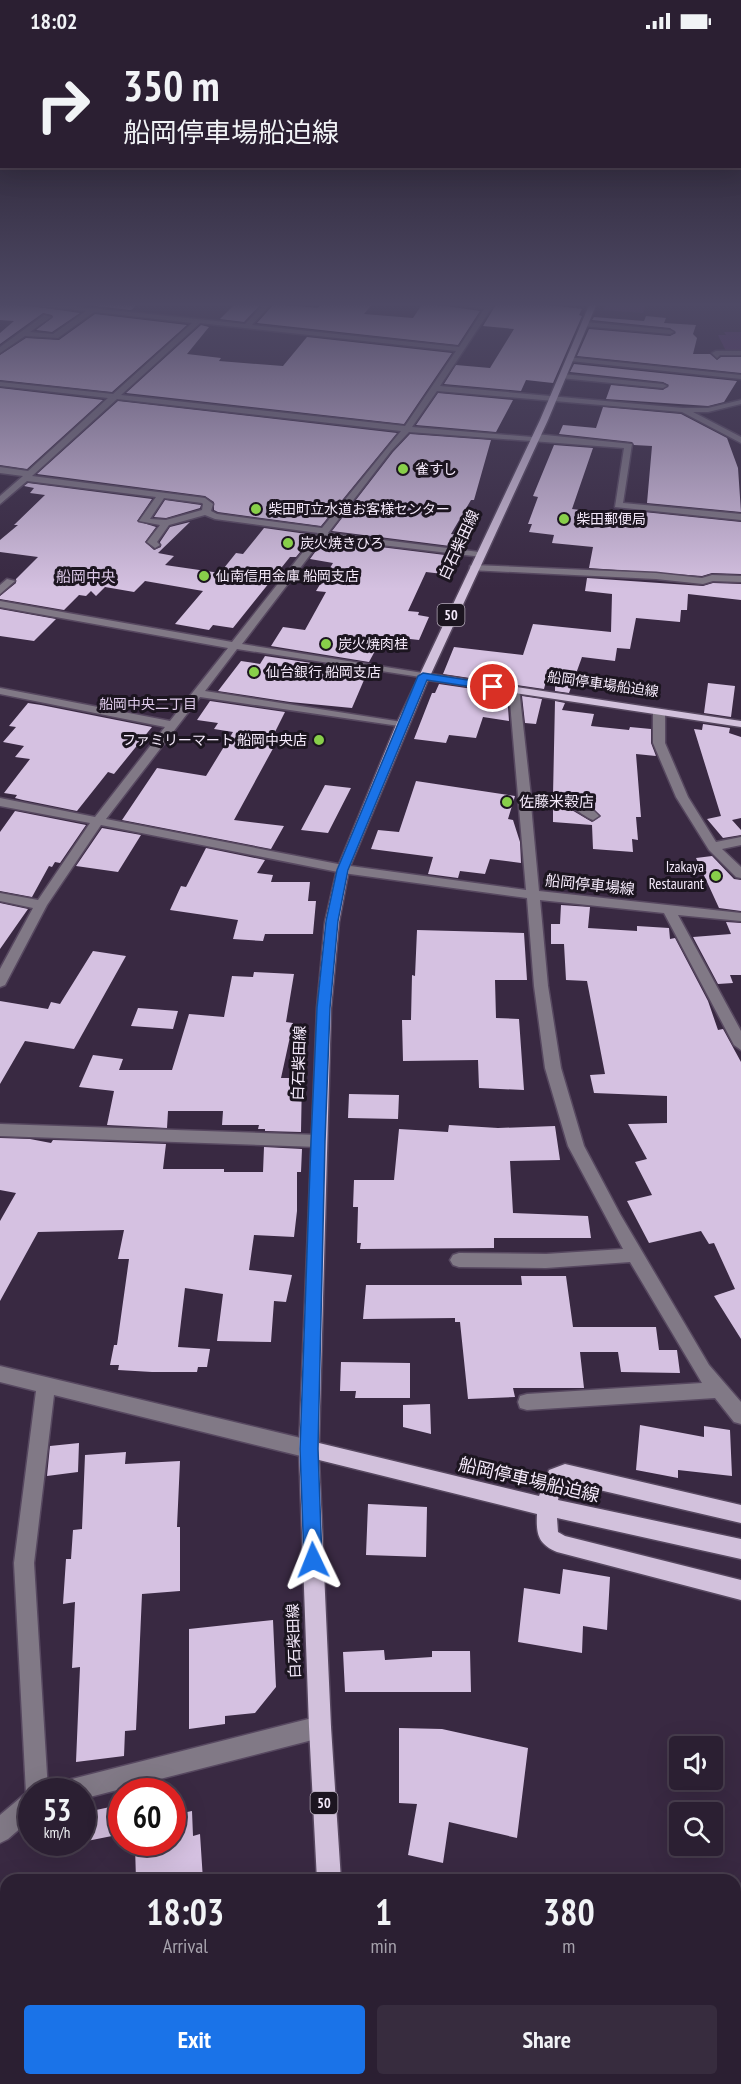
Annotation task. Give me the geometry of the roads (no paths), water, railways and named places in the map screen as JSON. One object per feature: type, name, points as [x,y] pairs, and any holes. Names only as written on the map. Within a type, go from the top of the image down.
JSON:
[{"type":"main road","name":"白石柴田線","points":[[329,1874],[320,1727],[309,1449],[318,1141],[324,1008],[332,921],[343,870],[402,724],[552,401]]},
{"type":"main road","name":"船岡停車場船迫線","points":[[423,676],[741,724]]},
{"type":"main road","name":"船岡停車場船迫線","points":[[309,1449],[547,1507],[741,1549]]},
{"type":"main road","points":[[741,1514],[565,1473],[557,1474],[553,1479],[547,1507],[546,1530],[551,1538],[564,1545],[741,1590]]},
{"type":"street","points":[[0,501],[113,398]]},
{"type":"street","points":[[126,398],[407,429],[629,446],[618,505],[741,517]]},
{"type":"street","points":[[0,982],[41,905],[97,822],[388,449],[407,429],[427,398]]},
{"type":"street","points":[[527,398],[683,410],[708,410],[731,398]]},
{"type":"street","points":[[683,410],[741,440]]},
{"type":"street","points":[[0,470],[205,501],[208,504],[206,512]]},
{"type":"street","points":[[161,496],[144,521],[166,523],[206,512],[215,516],[479,555]]},
{"type":"street","points":[[155,545],[152,542],[166,523]]},
{"type":"street","points":[[473,568],[656,576],[702,581],[712,578],[741,579]]},
{"type":"street","points":[[0,591],[10,581]]},
{"type":"street","points":[[0,604],[236,646],[423,676]]},
{"type":"street","name":"船岡停車場線","points":[[515,690],[533,895],[741,916]]},
{"type":"street","points":[[0,691],[173,725]]},
{"type":"street","points":[[198,693],[402,724]]},
{"type":"street","points":[[659,712],[659,743],[682,797],[713,847],[741,874]]},
{"type":"street","points":[[524,801],[572,801],[594,816]]},
{"type":"street","points":[[0,802],[343,870],[533,895],[541,986],[553,1068],[576,1146],[635,1255],[704,1371],[741,1416]]},
{"type":"street","points":[[713,847],[741,841]]},
{"type":"street","points":[[0,897],[41,905]]},
{"type":"street","points":[[669,910],[741,1045]]},
{"type":"street","points":[[0,1130],[318,1141]]},
{"type":"street","points":[[459,1260],[546,1261],[635,1255]]},
{"type":"street","points":[[0,1374],[309,1449]]},
{"type":"street","points":[[35,1778],[24,1563],[46,1386]]},
{"type":"street","points":[[528,1402],[719,1390]]},
{"type":"street","points":[[96,1784],[320,1727]]},
{"type":"street","points":[[0,1832],[18,1815]]},
{"type":"place","name":"雀すし","points":[[403,469]]},
{"type":"place","name":"柴田町立水道お客様センター","points":[[256,509]]},
{"type":"place","name":"柴田郵便局","points":[[564,519]]},
{"type":"place","name":"炭火焼きひろ","points":[[288,543]]},
{"type":"place","name":"仙南信用金庫 船岡支店","points":[[204,576]]},
{"type":"place","name":"炭火焼肉桂","points":[[326,644]]},
{"type":"place","name":"仙台銀行 船岡支店","points":[[254,672]]},
{"type":"place","name":"ファミリーマート 船岡中央店","points":[[319,740]]},
{"type":"place","name":"佐藤米穀店","points":[[507,802]]},
{"type":"place","name":"Izakaya Restaurant","points":[[716,876]]},
{"type":"district","name":"船岡中央","points":[[86,577]]},
{"type":"district","name":"船岡中央二丁目","points":[[148,704]]}]
